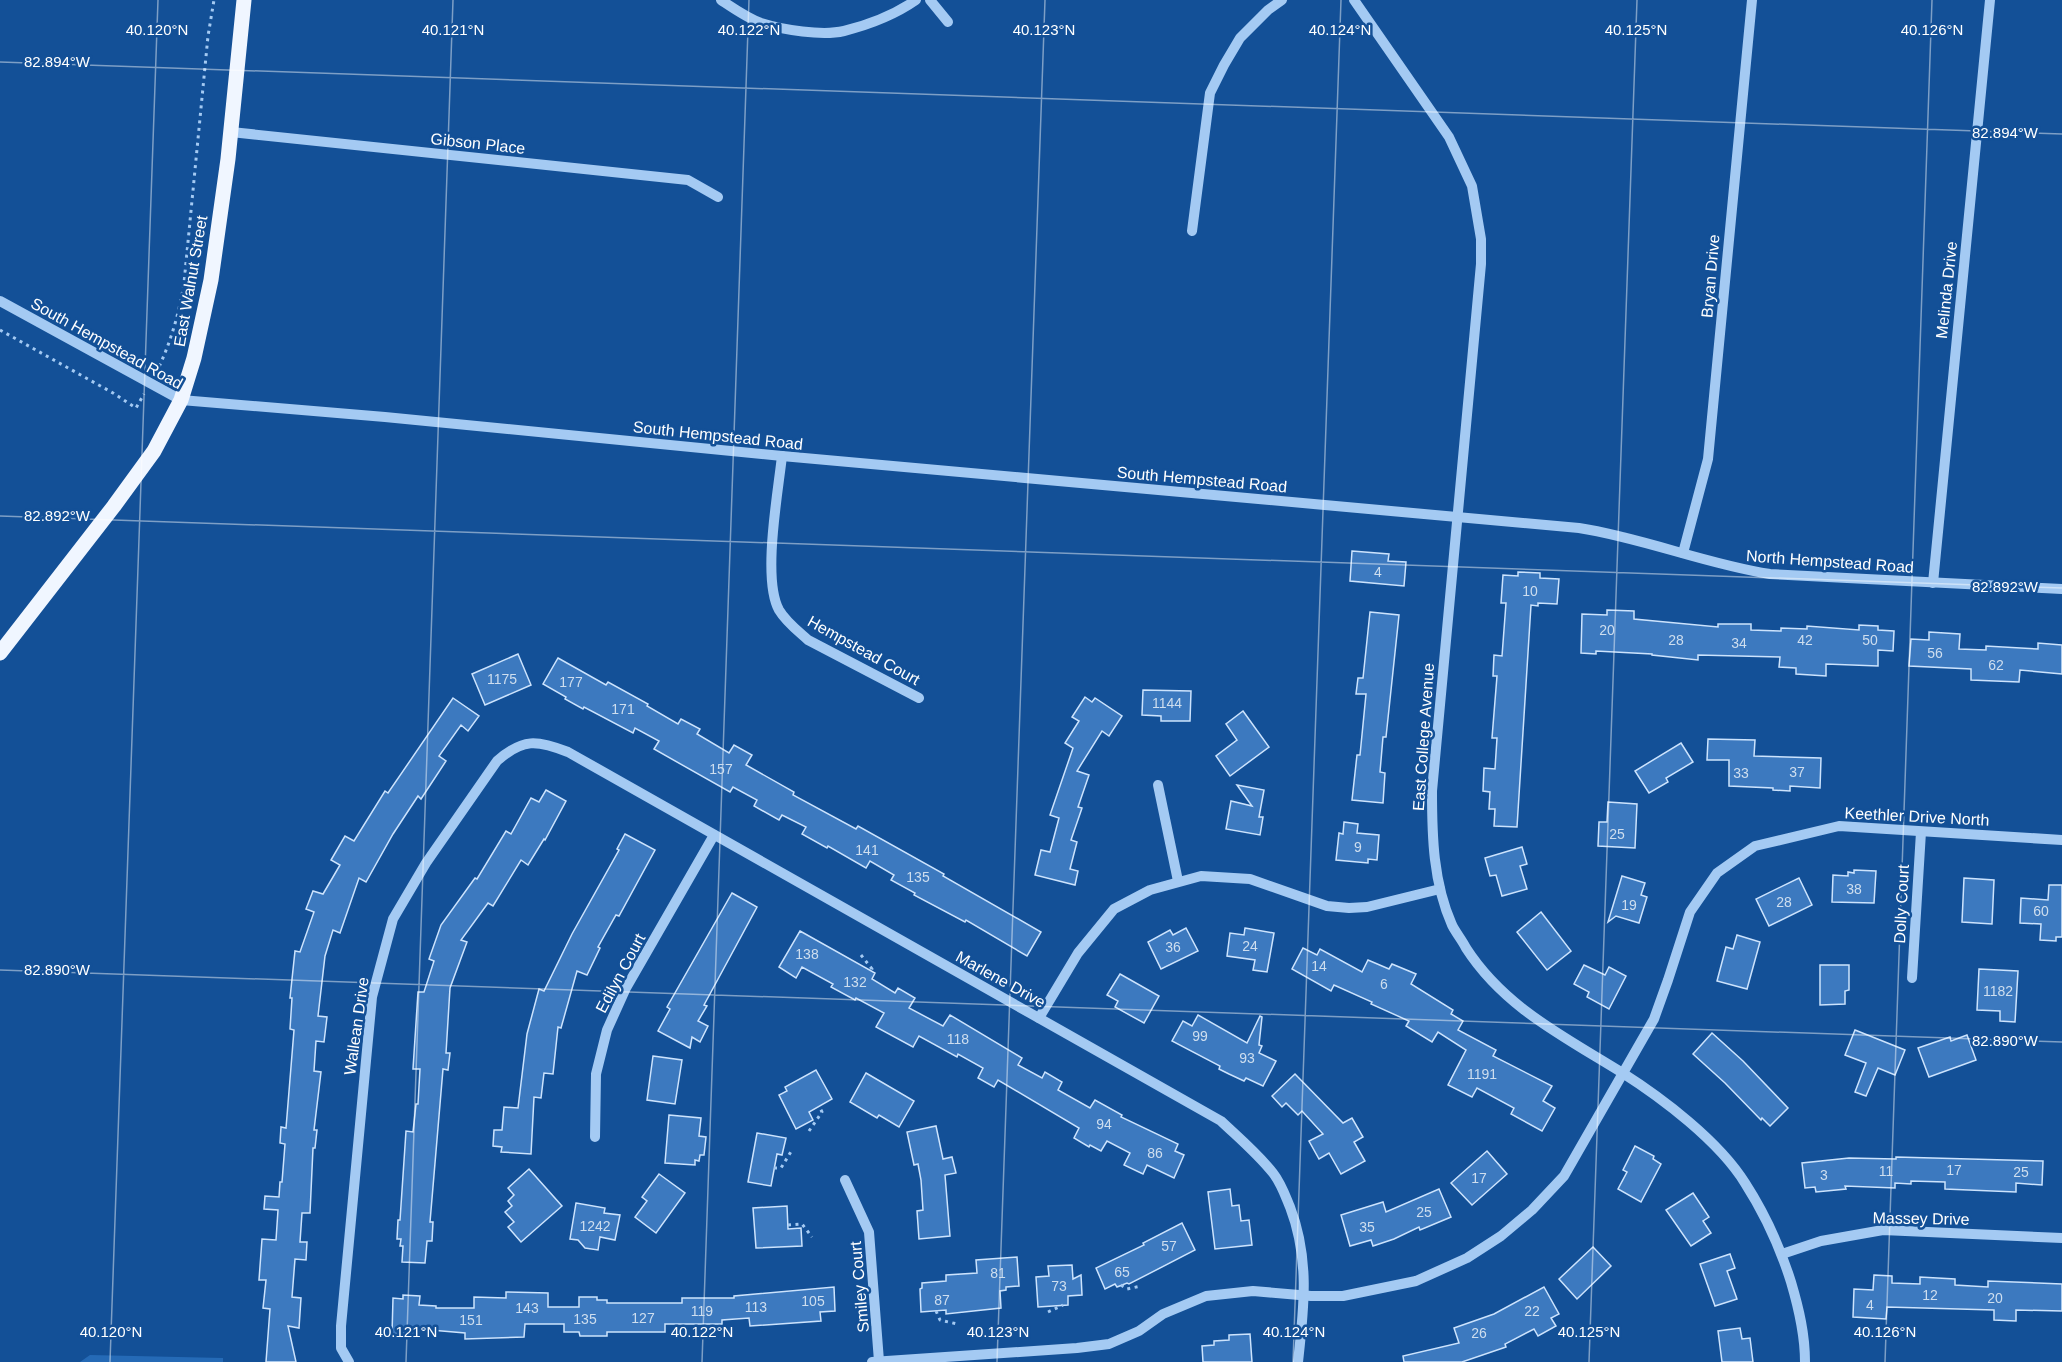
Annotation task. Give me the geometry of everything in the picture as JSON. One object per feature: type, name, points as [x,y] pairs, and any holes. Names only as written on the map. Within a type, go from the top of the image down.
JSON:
[{"type":"main road","name":"East Walnut Street","points":[[0,653],[154,452],[181,400],[194,358],[209,292],[231,132],[244,0]]},
{"type":"street","points":[[721,0],[759,22],[813,32],[843,31],[901,11],[916,0]]},
{"type":"street","points":[[930,0],[948,22]]},
{"type":"street","points":[[1192,231],[1210,93],[1224,64],[1240,39],[1268,9],[1282,0]]},
{"type":"street","name":"East College Avenue","points":[[1354,0],[1449,137],[1472,186],[1481,239],[1482,264],[1432,791],[1432,838],[1440,889],[1452,926],[1478,967],[1536,1020],[1623,1073],[1683,1117],[1722,1155],[1745,1182],[1782,1254],[1805,1337],[1805,1362]]},
{"type":"street","name":"Bryan Drive","points":[[1683,553],[1708,459],[1752,0]]},
{"type":"street","name":"Melinda Drive","points":[[1933,583],[1990,0]]},
{"type":"street","name":"Gibson Place","points":[[231,132],[688,180],[718,197]]},
{"type":"street","name":"South Hempstead Road","points":[[0,301],[181,400],[397,418],[1457,518]]},
{"type":"street","name":"Hempstead Court","points":[[782,456],[771,567],[772,591],[779,609],[793,627],[808,640],[920,698]]},
{"type":"street","name":"North Hempstead Road","points":[[1457,518],[1579,528],[1645,541],[1737,569],[1770,574],[2062,589]]},
{"type":"street","name":"Marlene Drive","points":[[528,743],[549,744],[568,752],[1221,1121],[1275,1175],[1292,1211],[1301,1242],[1305,1276],[1298,1362]]},
{"type":"street","name":"Wallean Drive","points":[[349,1362],[341,1348],[341,1326],[372,997],[393,919],[426,863],[497,761],[511,749],[528,743]]},
{"type":"street","points":[[1158,785],[1178,881]]},
{"type":"street","name":"Keethler Drive North","points":[[872,1362],[1109,1344],[1139,1331],[1163,1314],[1206,1296],[1253,1291],[1303,1296],[1351,1295],[1416,1281],[1467,1258],[1501,1236],[1532,1210],[1564,1176],[1654,1019],[1690,912],[1717,873],[1755,846],[1839,826],[2062,840]]},
{"type":"street","name":"Dolly Court","points":[[1912,978],[1921,832]]},
{"type":"street","name":"Edilyn Court","points":[[595,1137],[596,1074],[607,1029],[626,988],[714,836]]},
{"type":"street","points":[[1039,1018],[1078,953],[1114,909],[1150,890],[1201,876],[1250,879],[1327,906],[1349,908],[1367,907],[1440,889]]},
{"type":"street","name":"Smiley Court","points":[[845,1180],[869,1232],[879,1361]]},
{"type":"street","name":"Massey Drive","points":[[1782,1254],[1821,1241],[1882,1230],[2062,1238]]},
{"type":"path","points":[[164,357],[180,307],[184,283],[208,36],[214,0]]},
{"type":"path","points":[[0,330],[136,408]]},
{"type":"path","points":[[861,955],[871,970]]},
{"type":"path","points":[[809,1131],[822,1112],[819,1106]]},
{"type":"path","points":[[774,1168],[781,1168],[792,1150]]},
{"type":"path","points":[[788,1225],[802,1224],[812,1237]]},
{"type":"path","points":[[1121,1285],[1127,1288],[1141,1286]]},
{"type":"path","points":[[1048,1312],[1063,1305]]},
{"type":"path","points":[[936,1311],[940,1320],[957,1324]]},
{"type":"shaded area","points":[[90,1355],[223,1358],[223,1362],[80,1362]]},
{"type":"building","points":[[1352,551],[1389,554],[1388,561],[1406,562],[1404,586],[1350,581]]},
{"type":"building","points":[[1518,572],[1540,573],[1540,578],[1559,579],[1557,604],[1531,605],[1517,827],[1494,826],[1495,809],[1489,809],[1490,792],[1483,791],[1484,768],[1495,769],[1497,738],[1492,738],[1497,676],[1493,676],[1494,655],[1502,656],[1506,603],[1501,603],[1503,575],[1518,576]]},
{"type":"building","points":[[1607,610],[1634,611],[1634,619],[1718,627],[1718,624],[1751,624],[1751,630],[1781,631],[1781,628],[1807,629],[1807,626],[1859,630],[1859,625],[1878,626],[1878,630],[1894,631],[1893,651],[1878,650],[1878,666],[1826,664],[1826,676],[1796,674],[1796,668],[1779,667],[1780,657],[1698,655],[1698,660],[1652,654],[1596,651],[1596,654],[1581,653],[1582,614],[1607,615]]},
{"type":"building","points":[[1370,612],[1399,615],[1380,772],[1385,773],[1383,803],[1352,800],[1357,755],[1360,755],[1366,694],[1356,694],[1358,678],[1363,678]]},
{"type":"building","points":[[1929,632],[1960,634],[1959,649],[1986,650],[1986,646],[2038,649],[2038,643],[2062,645],[2062,674],[2020,670],[2019,682],[1971,680],[1971,669],[1909,666],[1911,639],[1929,640]]},
{"type":"building","points":[[518,654],[531,685],[485,705],[472,674]]},
{"type":"building","points":[[558,658],[606,685],[608,682],[648,704],[647,706],[678,724],[681,719],[700,729],[697,734],[729,753],[734,745],[752,755],[746,765],[794,792],[793,795],[856,829],[858,826],[1041,932],[1027,956],[966,920],[965,922],[914,895],[915,893],[891,880],[894,875],[870,861],[866,868],[828,846],[827,848],[802,834],[806,827],[782,815],[779,820],[754,806],[757,800],[733,787],[730,792],[654,749],[659,741],[635,728],[633,733],[565,699],[566,697],[543,684]]},
{"type":"building","points":[[1143,690],[1191,691],[1190,721],[1161,721],[1161,716],[1142,715]]},
{"type":"building","points":[[1085,697],[1092,702],[1095,698],[1122,716],[1109,736],[1102,731],[1077,771],[1089,775],[1078,807],[1082,808],[1071,840],[1077,842],[1070,869],[1078,871],[1075,885],[1035,875],[1041,850],[1050,852],[1059,818],[1050,815],[1073,748],[1065,743],[1079,721],[1072,717]]},
{"type":"building","points":[[453,698],[479,716],[468,731],[461,725],[439,756],[446,761],[421,799],[418,796],[366,882],[359,878],[340,933],[333,930],[325,956],[318,1016],[327,1017],[324,1042],[316,1041],[314,1071],[321,1072],[314,1130],[317,1130],[315,1148],[313,1148],[310,1213],[302,1213],[300,1242],[307,1242],[306,1260],[295,1259],[292,1297],[301,1298],[299,1328],[288,1326],[296,1362],[266,1362],[270,1309],[263,1308],[266,1280],[259,1280],[262,1239],[276,1240],[278,1210],[264,1209],[265,1196],[279,1197],[280,1182],[282,1182],[285,1144],[280,1143],[281,1127],[286,1128],[294,1030],[290,1029],[292,998],[290,998],[295,951],[300,952],[314,912],[306,909],[313,891],[323,894],[340,865],[331,860],[345,836],[354,841],[385,791],[388,793]]},
{"type":"building","points":[[1243,711],[1269,747],[1230,776],[1216,756],[1237,740],[1226,724]]},
{"type":"building","points":[[1708,739],[1755,740],[1754,756],[1821,758],[1820,788],[1790,786],[1790,791],[1729,786],[1729,760],[1707,760]]},
{"type":"building","points":[[1681,743],[1693,762],[1666,778],[1668,782],[1649,793],[1635,771]]},
{"type":"building","points":[[1237,785],[1264,790],[1259,817],[1263,817],[1260,835],[1226,829],[1231,801],[1252,806]]},
{"type":"building","points":[[546,790],[566,801],[545,840],[528,865],[521,860],[493,906],[488,903],[461,940],[467,942],[450,988],[446,1053],[450,1053],[448,1070],[443,1069],[430,1222],[433,1222],[432,1241],[427,1241],[425,1263],[402,1262],[403,1246],[400,1246],[401,1239],[397,1239],[406,1131],[413,1132],[416,1104],[418,1104],[420,1069],[413,1069],[418,992],[424,992],[434,961],[429,959],[441,925],[475,878],[477,879],[506,831],[511,834],[531,798],[539,802]]},
{"type":"building","points":[[1608,802],[1637,804],[1635,848],[1598,846],[1599,822],[1607,822]]},
{"type":"building","points":[[1344,822],[1358,824],[1357,833],[1379,835],[1377,860],[1368,859],[1368,863],[1336,860],[1339,833],[1343,834]]},
{"type":"building","points":[[625,834],[655,850],[619,916],[616,915],[598,947],[600,948],[587,975],[577,971],[561,1028],[558,1027],[553,1074],[544,1073],[541,1098],[534,1097],[531,1154],[501,1152],[502,1147],[493,1146],[494,1130],[502,1130],[504,1107],[518,1108],[527,1034],[539,989],[544,991],[572,934],[619,850],[617,849]]},
{"type":"building","points":[[1522,847],[1527,864],[1520,866],[1527,889],[1502,896],[1496,875],[1490,876],[1485,858]]},
{"type":"building","points":[[1854,870],[1876,871],[1874,903],[1832,902],[1833,875],[1848,876],[1848,872],[1854,873]]},
{"type":"building","points":[[1622,876],[1645,883],[1641,895],[1647,897],[1639,923],[1616,916],[1608,922]]},
{"type":"building","points":[[1799,878],[1812,905],[1769,926],[1756,899]]},
{"type":"building","points":[[1964,878],[1994,880],[1992,924],[1962,922]]},
{"type":"building","points":[[2049,885],[2062,885],[2062,937],[2056,937],[2056,941],[2040,940],[2041,924],[2020,923],[2021,898],[2048,900]]},
{"type":"building","points":[[732,893],[757,907],[704,1005],[707,1006],[698,1021],[708,1026],[700,1042],[692,1037],[690,1048],[658,1031],[670,1009],[667,1007]]},
{"type":"building","points":[[1541,912],[1571,951],[1547,970],[1517,932]]},
{"type":"building","points":[[1186,928],[1198,951],[1161,969],[1148,942],[1170,930],[1173,935]]},
{"type":"building","points":[[1245,928],[1274,933],[1267,972],[1253,970],[1255,960],[1227,956],[1230,933],[1244,935]]},
{"type":"building","points":[[800,931],[875,973],[872,979],[895,993],[898,988],[915,998],[909,1008],[943,1026],[950,1015],[1022,1058],[1018,1065],[1042,1078],[1045,1072],[1062,1082],[1058,1090],[1090,1108],[1095,1100],[1122,1115],[1121,1117],[1178,1144],[1175,1151],[1184,1155],[1174,1178],[1147,1165],[1143,1174],[1124,1165],[1130,1153],[1107,1141],[1101,1151],[1090,1145],[1089,1147],[1074,1138],[1079,1128],[998,1080],[994,1087],[978,1078],[983,1068],[919,1036],[913,1047],[876,1027],[884,1013],[831,987],[833,984],[802,967],[796,978],[779,967]]},
{"type":"building","points":[[1737,935],[1760,942],[1747,989],[1717,981],[1726,947],[1733,949]]},
{"type":"building","points":[[1303,948],[1317,955],[1320,949],[1362,972],[1368,960],[1389,969],[1392,964],[1416,974],[1411,984],[1453,1010],[1451,1014],[1463,1021],[1458,1030],[1496,1050],[1493,1056],[1552,1086],[1543,1101],[1555,1108],[1542,1131],[1511,1114],[1514,1108],[1477,1088],[1472,1097],[1448,1085],[1466,1050],[1438,1032],[1432,1042],[1406,1026],[1409,1021],[1334,985],[1331,991],[1292,969]]},
{"type":"building","points":[[1584,965],[1605,975],[1609,967],[1626,976],[1609,1009],[1587,997],[1589,992],[1574,984]]},
{"type":"building","points":[[1820,965],[1849,965],[1849,990],[1845,991],[1845,1004],[1820,1005]]},
{"type":"building","points":[[1979,969],[2018,971],[2015,1022],[2000,1021],[2000,1011],[1977,1010]]},
{"type":"building","points":[[1120,974],[1159,996],[1144,1023],[1115,1007],[1118,1001],[1107,995]]},
{"type":"building","points":[[1198,1015],[1247,1043],[1260,1016],[1262,1017],[1259,1045],[1262,1046],[1259,1053],[1276,1061],[1263,1086],[1246,1078],[1244,1081],[1229,1074],[1219,1069],[1220,1066],[1172,1041],[1183,1021],[1192,1026]]},
{"type":"building","points":[[1855,1030],[1905,1050],[1895,1075],[1878,1068],[1866,1096],[1855,1092],[1866,1063],[1845,1055]]},
{"type":"building","points":[[1712,1033],[1743,1061],[1788,1108],[1770,1126],[1693,1054]]},
{"type":"building","points":[[1967,1035],[1976,1060],[1929,1077],[1918,1048],[1950,1037],[1951,1041]]},
{"type":"building","points":[[653,1056],[682,1060],[675,1104],[647,1100]]},
{"type":"building","points":[[816,1070],[832,1099],[809,1112],[813,1120],[796,1129],[779,1095],[787,1091],[785,1087]]},
{"type":"building","points":[[866,1073],[914,1101],[899,1127],[879,1115],[877,1118],[850,1102]]},
{"type":"building","points":[[1295,1074],[1343,1123],[1352,1118],[1363,1137],[1354,1142],[1365,1161],[1341,1174],[1329,1153],[1319,1159],[1309,1141],[1323,1134],[1302,1111],[1298,1115],[1286,1103],[1282,1107],[1272,1096]]},
{"type":"building","points":[[669,1115],[701,1118],[699,1136],[706,1137],[704,1155],[700,1155],[699,1161],[695,1160],[695,1165],[665,1163]]},
{"type":"building","points":[[936,1126],[943,1159],[952,1157],[956,1173],[945,1175],[950,1236],[919,1239],[917,1211],[923,1210],[921,1180],[918,1164],[914,1165],[907,1132]]},
{"type":"building","points":[[757,1133],[786,1138],[782,1155],[777,1154],[771,1186],[748,1182]]},
{"type":"building","points":[[1635,1146],[1654,1156],[1653,1159],[1661,1164],[1641,1202],[1618,1189],[1627,1172],[1623,1170]]},
{"type":"building","points":[[1487,1151],[1507,1174],[1472,1205],[1451,1183]]},
{"type":"building","points":[[1896,1157],[2043,1161],[2042,1185],[2016,1183],[2016,1192],[1945,1189],[1945,1182],[1911,1181],[1911,1184],[1895,1183],[1895,1188],[1845,1186],[1846,1189],[1816,1192],[1815,1187],[1805,1188],[1802,1163],[1849,1158],[1896,1159]]},
{"type":"building","points":[[529,1169],[562,1206],[521,1242],[508,1227],[514,1222],[505,1212],[512,1206],[508,1201],[514,1195],[508,1188]]},
{"type":"building","points":[[659,1174],[685,1193],[656,1233],[635,1217],[647,1201],[642,1197]]},
{"type":"building","points":[[1230,1189],[1232,1206],[1239,1205],[1241,1221],[1249,1220],[1252,1245],[1215,1249],[1208,1192]]},
{"type":"building","points":[[1439,1189],[1451,1217],[1373,1246],[1371,1240],[1350,1246],[1341,1215],[1383,1202],[1386,1212]]},
{"type":"building","points":[[1693,1193],[1709,1217],[1703,1221],[1711,1233],[1691,1246],[1666,1210]]},
{"type":"building","points":[[576,1203],[605,1208],[604,1213],[620,1215],[615,1240],[600,1237],[598,1250],[585,1248],[578,1240],[570,1239]]},
{"type":"building","points":[[787,1206],[788,1229],[801,1228],[802,1246],[756,1248],[753,1208]]},
{"type":"building","points":[[1182,1223],[1195,1250],[1129,1284],[1117,1287],[1115,1284],[1105,1289],[1096,1268],[1144,1245],[1143,1243]]},
{"type":"building","points":[[1593,1247],[1611,1266],[1577,1299],[1559,1279]]},
{"type":"building","points":[[1730,1254],[1735,1268],[1727,1271],[1737,1299],[1715,1306],[1700,1264]]},
{"type":"building","points":[[1017,1257],[1019,1286],[1006,1287],[1006,1290],[1000,1291],[1001,1308],[946,1314],[946,1310],[921,1312],[922,1283],[946,1281],[946,1275],[977,1273],[976,1260]]},
{"type":"building","points":[[1072,1265],[1073,1279],[1081,1275],[1082,1295],[1068,1296],[1068,1305],[1038,1307],[1036,1277],[1049,1276],[1048,1266]]},
{"type":"building","points":[[1874,1275],[1892,1276],[1892,1283],[1920,1284],[1920,1277],[1955,1279],[1955,1285],[1988,1287],[1988,1281],[2062,1284],[2062,1311],[2016,1310],[2016,1321],[1994,1320],[1994,1310],[1887,1307],[1886,1319],[1853,1317],[1854,1289],[1873,1290]]},
{"type":"building","points":[[834,1287],[835,1311],[820,1312],[821,1321],[750,1326],[749,1318],[722,1320],[722,1324],[665,1324],[665,1332],[607,1332],[607,1336],[580,1336],[579,1332],[564,1332],[564,1324],[525,1324],[524,1337],[465,1339],[465,1333],[419,1329],[418,1335],[392,1334],[393,1298],[403,1299],[403,1295],[420,1296],[419,1305],[436,1306],[436,1308],[474,1308],[474,1297],[506,1298],[506,1292],[548,1293],[548,1307],[579,1307],[579,1297],[597,1297],[597,1300],[607,1300],[607,1303],[682,1303],[682,1298],[734,1298],[734,1296]]},
{"type":"building","points":[[1544,1287],[1559,1314],[1551,1318],[1556,1326],[1538,1336],[1534,1329],[1505,1344],[1506,1347],[1462,1362],[1404,1362],[1403,1356],[1459,1343],[1454,1328],[1494,1314]]},
{"type":"building","points":[[1740,1328],[1742,1339],[1750,1338],[1753,1362],[1722,1362],[1718,1331]]},
{"type":"building","points":[[1250,1334],[1252,1362],[1203,1362],[1202,1346],[1214,1345],[1214,1341],[1229,1340],[1229,1335]]}]
